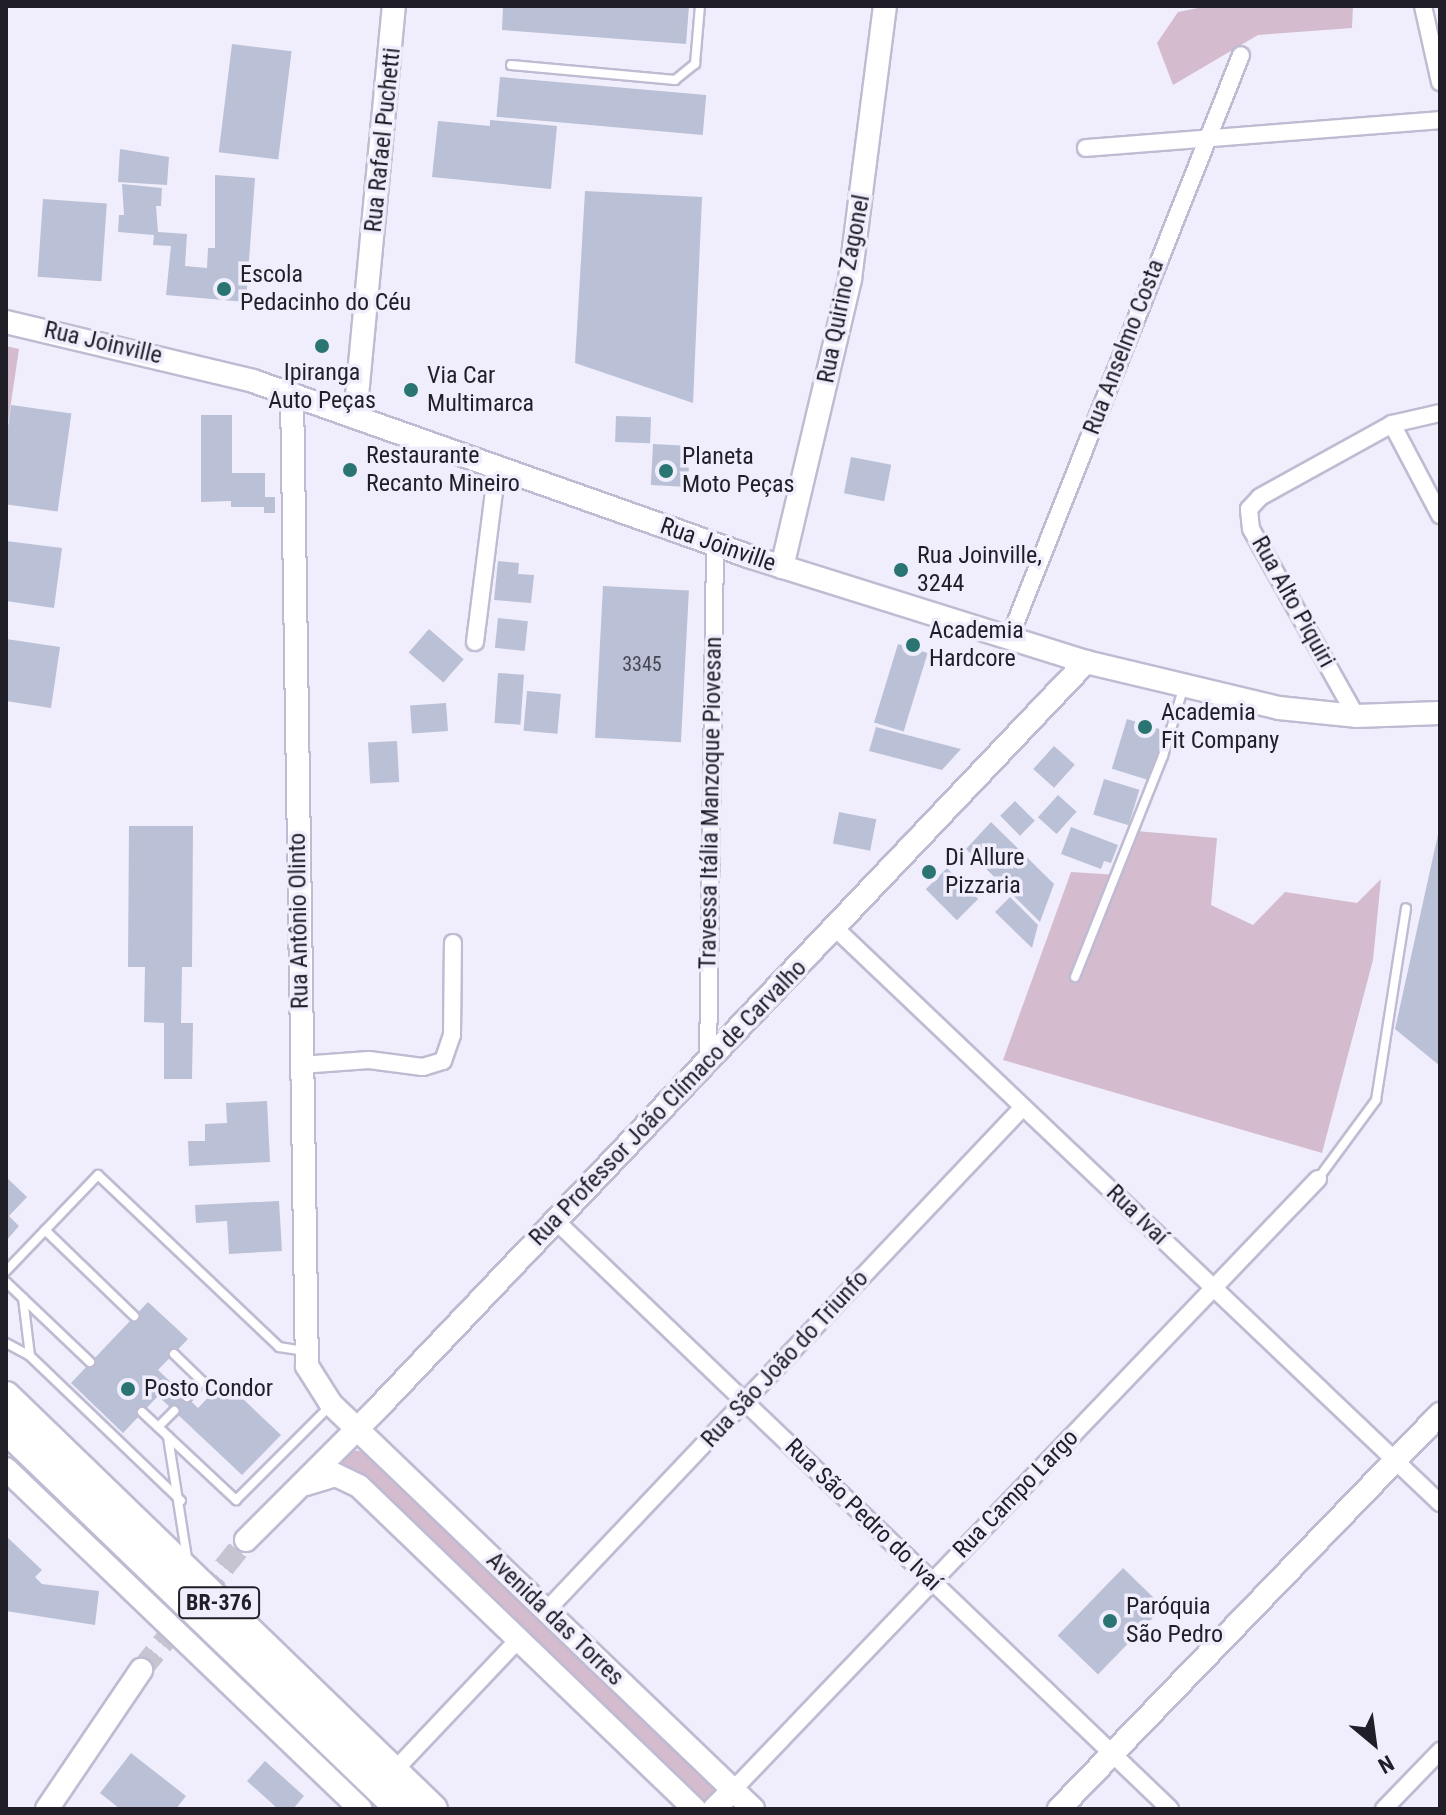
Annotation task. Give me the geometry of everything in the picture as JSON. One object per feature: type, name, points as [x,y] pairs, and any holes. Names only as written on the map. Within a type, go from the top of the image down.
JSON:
[{"type":"highway","name":"BR-376","points":[[6,1396],[433,1809]]},
{"type":"highway","name":"BR-376","points":[[6,1429],[400,1809]]},
{"type":"main road","name":"Rua Rafael Puchetti","points":[[355,417],[394,6]]},
{"type":"main road","name":"Rua Quirino Zagonel","points":[[782,567],[850,279],[885,6]]},
{"type":"main road","name":"Rua Joinville","points":[[6,322],[172,358],[292,394],[715,545],[1086,662],[1183,688],[1279,708],[1356,716],[1440,713]]},
{"type":"main road","name":"Rua Antônio Olinto","points":[[292,394],[306,1351],[312,1380],[356,1429]]},
{"type":"main road","name":"Rua Professor João Clímaco de Carvalho","points":[[246,1540],[556,1221],[1086,662]]},
{"type":"main road","points":[[1059,1809],[1440,1414]]},
{"type":"main road","name":"Avenida das Torres","points":[[356,1429],[753,1809]]},
{"type":"main road","points":[[6,1469],[360,1809]]},
{"type":"main road","name":"Avenida das Torres","points":[[295,1491],[336,1475],[359,1486],[695,1809]]},
{"type":"main road","points":[[47,1809],[141,1670]]},
{"type":"main road","name":"Rua Campo Largo","points":[[714,1809],[733,1790]]},
{"type":"street","points":[[1423,6],[1440,82]]},
{"type":"street","name":"Rua Anselmo Costa","points":[[1009,639],[1241,55]]},
{"type":"street","points":[[1086,148],[1440,120]]},
{"type":"street","name":"Rua Alto Piquiri","points":[[1356,716],[1248,520],[1260,497],[1392,424],[1440,413]]},
{"type":"street","points":[[1392,424],[1440,515]]},
{"type":"street","points":[[475,642],[497,468]]},
{"type":"street","name":"Travessa Itália Manzoque Piovesan","points":[[708,1061],[715,545]]},
{"type":"street","name":"Rua Ivaí","points":[[834,927],[1440,1503]]},
{"type":"street","points":[[301,1065],[369,1060],[423,1067],[443,1061],[452,1035],[453,943]]},
{"type":"street","name":"Rua São João do Triunfo","points":[[546,1611],[1023,1107]]},
{"type":"street","name":"Rua Campo Largo","points":[[733,1790],[1318,1179]]},
{"type":"street","name":"Rua São Pedro do Ivaí","points":[[556,1221],[1170,1809]]},
{"type":"street","points":[[394,1771],[519,1639]]},
{"type":"street","points":[[1384,1809],[1440,1751]]},
{"type":"lane","points":[[511,65],[675,80],[687,75],[695,64],[700,6]]},
{"type":"lane","points":[[1075,977],[1163,756],[1183,688]]},
{"type":"lane","points":[[1318,1179],[1376,1100],[1406,908]]},
{"type":"lane","points":[[6,1271],[98,1175],[279,1347],[306,1351]]},
{"type":"lane","points":[[45,1230],[134,1316]]},
{"type":"lane","points":[[6,1282],[90,1362]]},
{"type":"lane","points":[[23,1298],[30,1356]]},
{"type":"lane","points":[[6,1343],[30,1356],[181,1501]]},
{"type":"lane","points":[[174,1354],[202,1381],[187,1397]]},
{"type":"lane","points":[[142,1412],[236,1500],[331,1404]]},
{"type":"lane","points":[[158,1427],[174,1411]]},
{"type":"lane","points":[[167,1437],[181,1501],[189,1574]]},
{"type":"shaded area","points":[[1208,6],[1353,6],[1352,28],[1258,35],[1173,85],[1157,43],[1178,12]]},
{"type":"shaded area","points":[[6,346],[19,349],[6,436]]},
{"type":"shaded area","points":[[1136,831],[1217,838],[1211,905],[1253,925],[1285,892],[1357,903],[1381,879],[1373,960],[1322,1153],[1003,1060],[1071,872],[1119,875]]},
{"type":"shaded area","points":[[352,1450],[367,1452],[744,1809],[711,1809],[362,1474],[328,1464]]},
{"type":"building","points":[[503,6],[689,6],[686,44],[502,30]]},
{"type":"building","points":[[232,44],[292,51],[278,159],[219,152]]},
{"type":"building","points":[[500,77],[706,95],[703,135],[497,117]]},
{"type":"building","points":[[490,120],[557,126],[551,189],[432,177],[438,121],[490,126]]},
{"type":"building","points":[[120,149],[169,157],[167,185],[118,182]]},
{"type":"building","points":[[215,175],[255,178],[246,302],[166,295],[171,246],[153,245],[154,235],[118,232],[119,215],[124,215],[122,184],[162,188],[161,206],[156,206],[158,232],[187,234],[185,266],[207,268],[208,248],[215,248]]},
{"type":"building","points":[[585,191],[702,197],[693,403],[575,363]]},
{"type":"building","points":[[43,199],[107,203],[101,281],[38,277]]},
{"type":"building","points":[[11,405],[71,413],[58,512],[6,504],[6,441]]},
{"type":"building","points":[[201,415],[232,415],[232,473],[265,473],[265,497],[275,497],[275,513],[264,513],[264,507],[231,507],[231,501],[201,502]]},
{"type":"building","points":[[616,416],[651,417],[650,443],[615,442]]},
{"type":"building","points":[[653,444],[690,446],[688,487],[651,485]]},
{"type":"building","points":[[851,457],[891,465],[884,501],[844,493]]},
{"type":"building","points":[[6,541],[62,548],[54,608],[6,601]]},
{"type":"building","points":[[498,561],[519,563],[518,574],[534,575],[531,603],[494,600]]},
{"type":"building","points":[[603,586],[689,591],[681,742],[595,738]]},
{"type":"building","points":[[498,618],[528,621],[525,651],[495,648]]},
{"type":"building","points":[[429,629],[464,659],[443,683],[409,652]]},
{"type":"building","points":[[6,639],[60,647],[51,708],[6,701]]},
{"type":"building","points":[[898,644],[928,653],[904,731],[874,722]]},
{"type":"building","points":[[498,673],[524,675],[520,725],[495,723]]},
{"type":"building","points":[[527,691],[561,694],[557,734],[524,731]]},
{"type":"building","points":[[446,703],[448,731],[412,733],[410,706]]},
{"type":"building","points":[[1127,719],[1164,730],[1149,780],[1112,769]]},
{"type":"building","points":[[876,727],[961,749],[942,770],[869,751]]},
{"type":"building","points":[[397,741],[399,782],[370,783],[368,743]]},
{"type":"building","points":[[1054,746],[1075,765],[1054,788],[1033,769]]},
{"type":"building","points":[[1104,779],[1139,790],[1129,825],[1093,814]]},
{"type":"building","points":[[1058,795],[1077,812],[1057,834],[1038,817]]},
{"type":"building","points":[[1015,801],[1035,821],[1020,836],[1000,816]]},
{"type":"building","points":[[839,812],[876,819],[870,851],[833,843]]},
{"type":"building","points":[[991,822],[1054,884],[1040,922],[966,849]]},
{"type":"building","points":[[129,826],[193,826],[192,967],[182,967],[181,1023],[193,1023],[192,1079],[164,1079],[164,1023],[144,1022],[145,967],[128,967]]},
{"type":"building","points":[[1071,827],[1118,845],[1111,863],[1104,861],[1101,869],[1061,854]]},
{"type":"building","points":[[1440,830],[1440,1066],[1395,1029]]},
{"type":"building","points":[[947,868],[978,899],[957,920],[926,889]]},
{"type":"building","points":[[1010,897],[1038,925],[1032,948],[995,912]]},
{"type":"building","points":[[267,1101],[270,1162],[189,1166],[188,1141],[205,1141],[205,1124],[227,1123],[226,1103]]},
{"type":"building","points":[[6,1177],[27,1197],[9,1216],[19,1226],[6,1241]]},
{"type":"building","points":[[279,1201],[282,1251],[229,1254],[227,1221],[196,1223],[195,1205]]},
{"type":"building","name":"Posto Condor","points":[[148,1302],[188,1339],[158,1370],[198,1408],[224,1381],[281,1435],[242,1475],[158,1396],[123,1433],[71,1383]]},
{"type":"building","points":[[6,1536],[42,1570],[35,1577],[42,1584],[99,1591],[95,1625],[6,1611]]},
{"type":"building","name":"Paróquia São Pedro","points":[[1123,1568],[1163,1607],[1098,1675],[1058,1636]]},
{"type":"building","points":[[131,1753],[186,1796],[176,1809],[120,1809],[100,1793]]},
{"type":"building","points":[[265,1761],[304,1796],[293,1809],[278,1809],[247,1781]]},
{"type":"tunnel","points":[[141,1670],[246,1540]]},
{"type":"place","name":"Escola Pedacinho do Céu","points":[[224,289]]},
{"type":"place","name":"Ipiranga Auto Peças","points":[[322,346]]},
{"type":"place","name":"Via Car Multimarca","points":[[411,390]]},
{"type":"place","name":"Restaurante Recanto Mineiro","points":[[350,470]]},
{"type":"place","name":"Planeta Moto Peças","points":[[666,471]]},
{"type":"place","name":"Rua Joinville, 3244","points":[[901,570]]},
{"type":"place","name":"Academia Hardcore","points":[[913,645]]},
{"type":"place","name":"Academia Fit Company","points":[[1145,727]]},
{"type":"place","name":"Di Allure Pizzaria","points":[[929,872]]},
{"type":"place","name":"Posto Condor","points":[[128,1389]]},
{"type":"place","name":"Paróquia São Pedro","points":[[1110,1621]]}]
